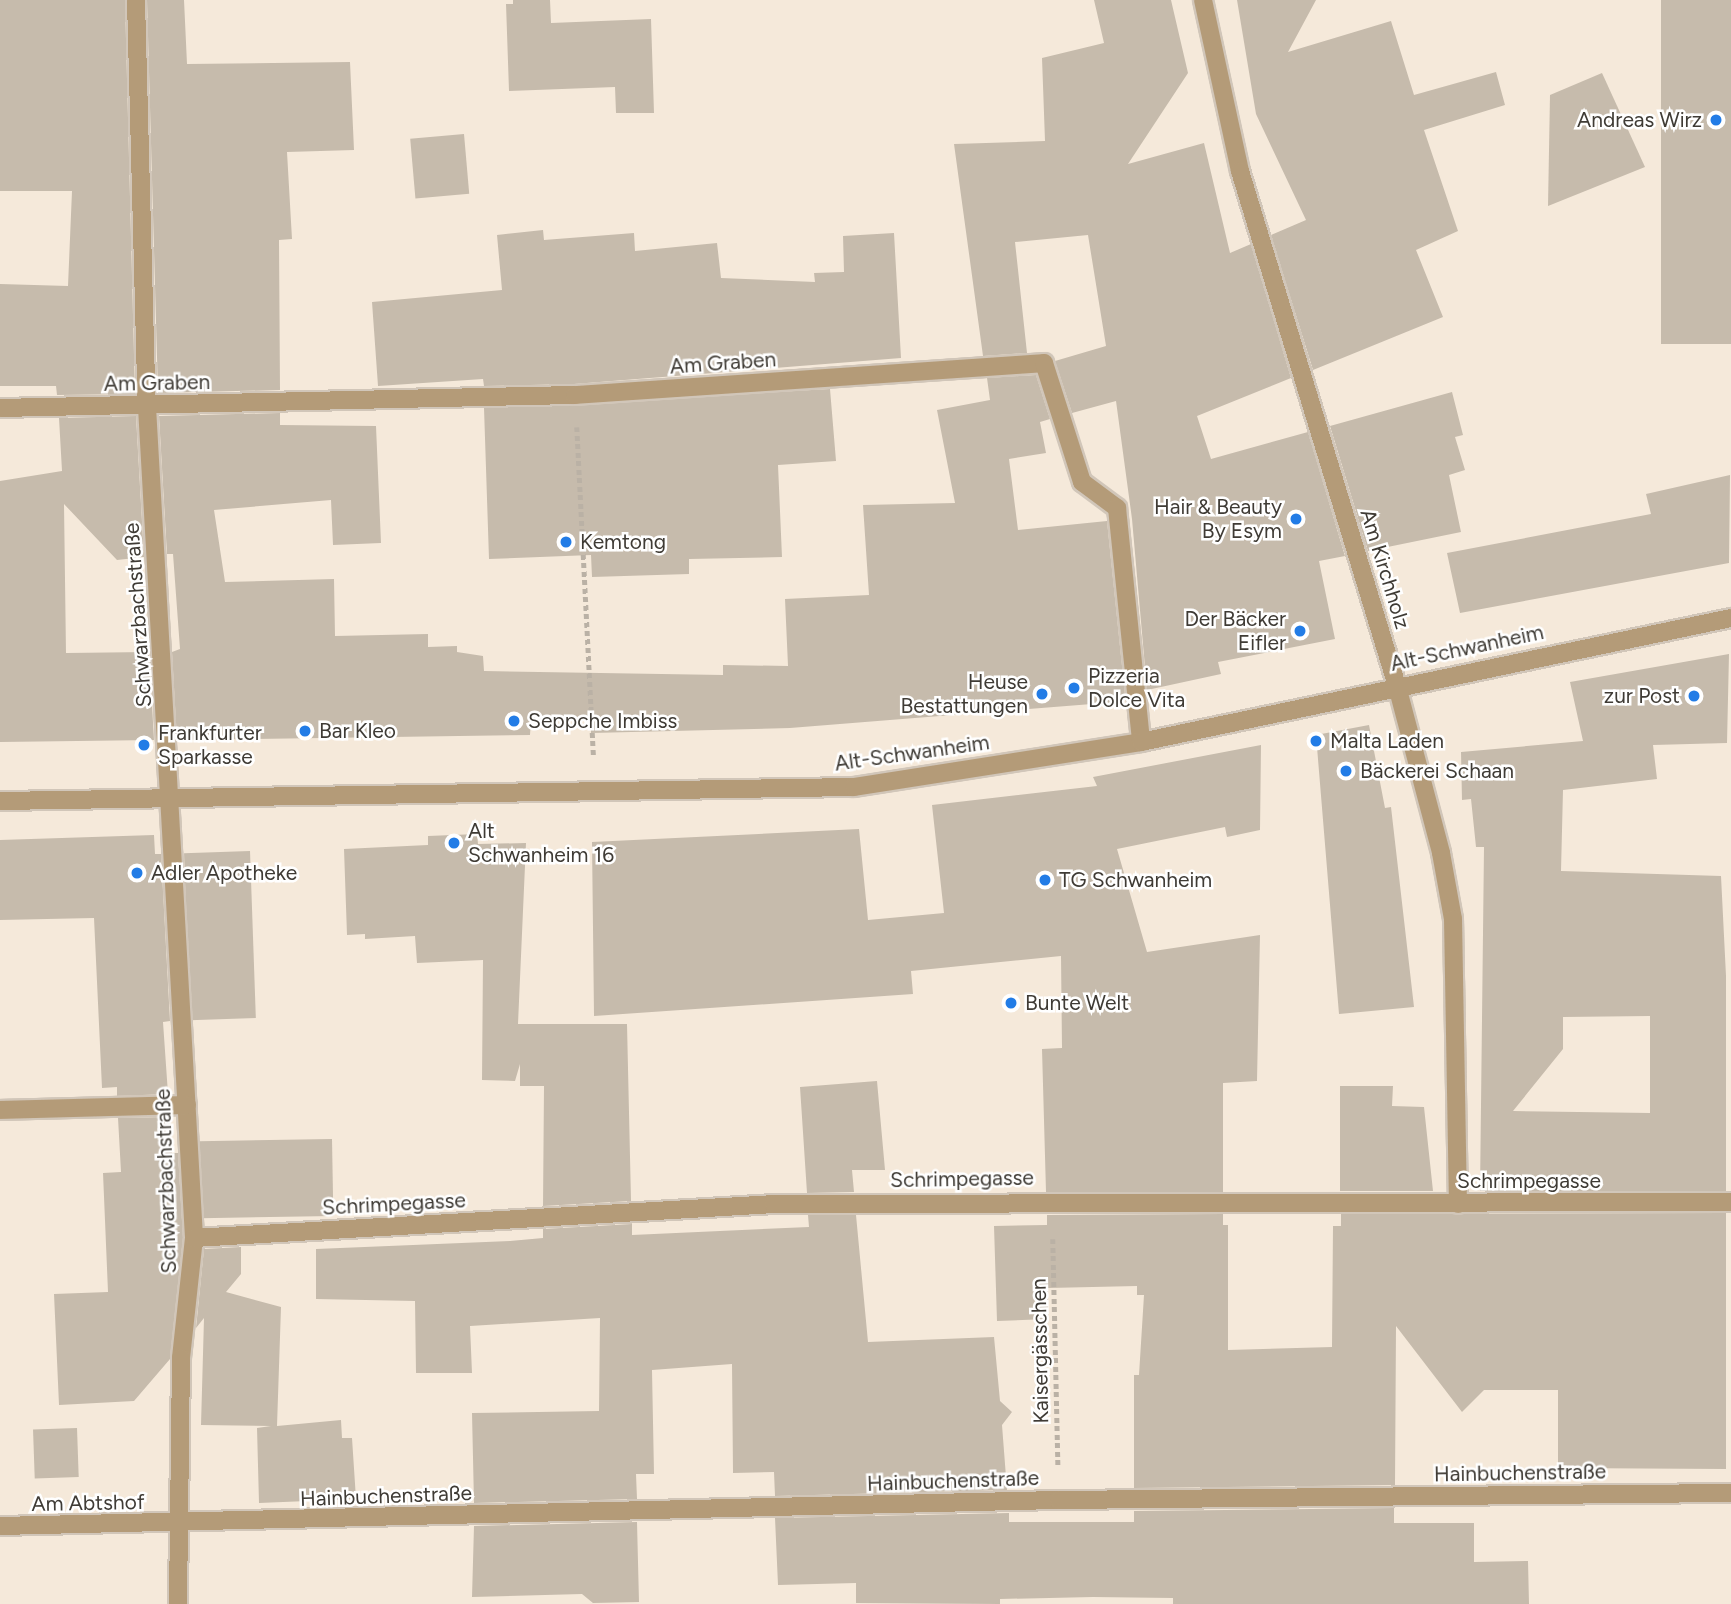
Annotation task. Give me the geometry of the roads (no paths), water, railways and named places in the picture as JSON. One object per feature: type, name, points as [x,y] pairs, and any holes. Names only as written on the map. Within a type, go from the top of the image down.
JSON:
[{"type":"street","name":"Schwarzbachstraße","points":[[136,0],[147,407],[172,798],[194,1238],[181,1358],[178,1604]]},
{"type":"street","name":"Am Kirchholz","points":[[1203,0],[1240,171],[1397,686],[1441,853],[1453,919],[1458,1204]]},
{"type":"street","name":"Am Graben","points":[[0,408],[147,407],[575,395],[1044,363],[1082,482],[1117,508],[1141,742]]},
{"type":"street","name":"Alt-Schwanheim","points":[[0,802],[854,788],[1141,742],[1397,686],[1731,618]]},
{"type":"street","points":[[0,1110],[187,1105]]},
{"type":"street","name":"Schrimpegasse","points":[[194,1238],[775,1204],[1052,1200],[1458,1204],[1731,1202]]},
{"type":"street","name":"Hainbuchenstraße","points":[[177,1525],[1059,1500],[1731,1493]]},
{"type":"street","name":"Am Abtshof","points":[[0,1526],[177,1525]]},
{"type":"place","name":"Andreas Wirz","points":[[1716,120]]},
{"type":"place","name":"Hair & Beauty By Esym","points":[[1296,519]]},
{"type":"place","name":"Kemtong","points":[[566,542]]},
{"type":"place","name":"Der Bäcker Eifler","points":[[1300,631]]},
{"type":"place","name":"Pizzeria Dolce Vita","points":[[1074,688]]},
{"type":"place","name":"Heuse Bestattungen","points":[[1042,694]]},
{"type":"place","name":"zur Post","points":[[1694,696]]},
{"type":"place","name":"Seppche Imbiss","points":[[514,721]]},
{"type":"place","name":"Bar Kleo","points":[[305,731]]},
{"type":"place","name":"Malta Laden","points":[[1316,741]]},
{"type":"place","name":"Frankfurter Sparkasse","points":[[144,745]]},
{"type":"place","name":"Bäckerei Schaan","points":[[1346,771]]},
{"type":"place","name":"Alt Schwanheim 16","points":[[454,843]]},
{"type":"place","name":"Adler Apotheke","points":[[137,873]]},
{"type":"place","name":"TG Schwanheim","points":[[1045,880]]},
{"type":"place","name":"Bunte Welt","points":[[1011,1003]]}]
